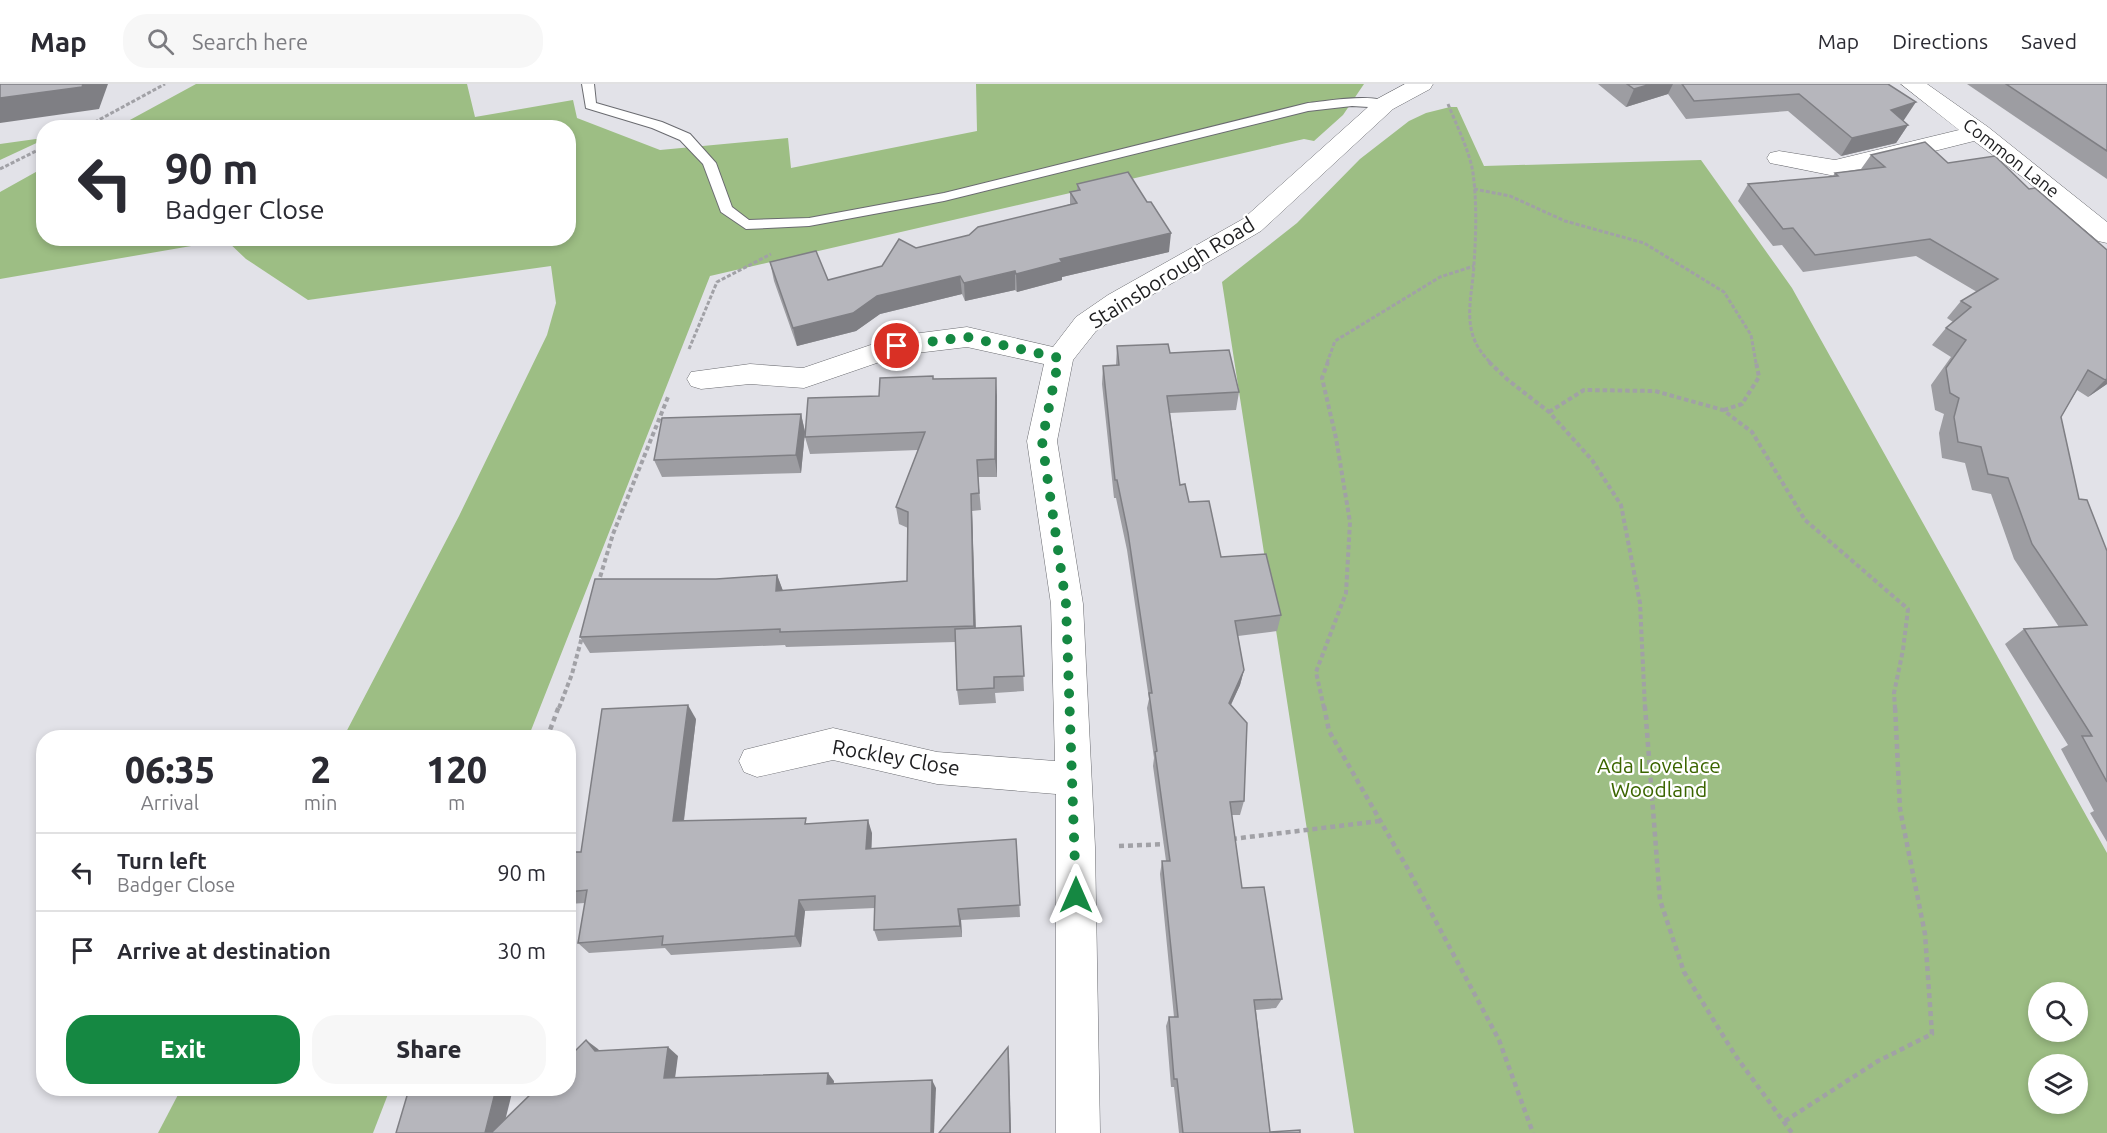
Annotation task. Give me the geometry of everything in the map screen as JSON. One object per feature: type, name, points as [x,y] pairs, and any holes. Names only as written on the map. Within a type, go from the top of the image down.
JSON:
[{"type":"street","name":"Stainsborough Road","points":[[1078,1133],[1076,847],[1066,604],[1042,441],[1059,358],[1086,324],[1110,307],[1252,225],[1385,104],[1422,84]]},
{"type":"street","name":"Common Lane","points":[[1912,84],[1980,132],[2107,236]]},
{"type":"street","points":[[1779,158],[1835,168],[1980,132]]},
{"type":"street","points":[[701,379],[750,374],[804,378],[897,346],[967,337],[1059,358]]},
{"type":"street","name":"Rockley Close","points":[[757,761],[833,744],[937,768],[1073,779]]},
{"type":"lane","points":[[588,84],[590,105],[657,125],[686,137],[709,163],[726,209],[746,225],[809,222],[944,197],[1308,107],[1352,102],[1385,104]]},
{"type":"path","points":[[99,120],[165,84]]},
{"type":"path","points":[[1445,99],[1473,171],[1474,266],[1469,315],[1481,354],[1508,380],[1549,412],[1592,460],[1622,505],[1640,603],[1641,652],[1660,900],[1684,972],[1735,1055],[1785,1120],[1792,1133]]},
{"type":"path","points":[[0,168],[36,151]]},
{"type":"path","points":[[1474,189],[1510,196],[1565,221],[1644,243],[1724,292],[1751,334],[1759,377],[1742,404],[1724,410]]},
{"type":"path","points":[[1474,266],[1440,277],[1335,341],[1323,378],[1350,522],[1346,593],[1316,672],[1329,731],[1500,1040],[1533,1133]]},
{"type":"path","points":[[1549,412],[1584,390],[1655,391],[1724,410],[1752,432],[1804,520],[1908,609],[1894,693],[1900,809],[1925,934],[1932,1034],[1878,1061],[1785,1120]]},
{"type":"path","points":[[1228,840],[1380,821]]},
{"type":"path","points":[[1076,847],[1170,844]]},
{"type":"green space","points":[[196,84],[467,84],[475,117],[573,100],[577,118],[660,150],[788,138],[791,168],[977,131],[976,84],[1364,84],[1343,115],[1314,141],[1304,139],[710,276],[531,730],[347,730],[459,516],[547,335],[556,303],[551,266],[308,300],[246,259],[232,246],[576,246],[576,120],[130,120]]},
{"type":"green space","name":"Ada Lovelace Woodland","points":[[1457,107],[1484,166],[1701,160],[1792,288],[2107,853],[2107,1133],[1354,1133],[1222,282],[1297,223],[1360,159],[1409,121],[1426,113]]},
{"type":"green space","points":[[36,139],[36,143],[0,160],[0,144]]},
{"type":"green space","points":[[36,172],[36,246],[191,246],[0,279],[0,192]]},
{"type":"green space","points":[[177,1096],[387,1096],[373,1133],[158,1133]]},
{"type":"building","points":[[0,84],[83,84],[82,87],[0,98]]},
{"type":"building","points":[[1627,84],[1651,84],[1634,89]]},
{"type":"building","points":[[1682,84],[1888,84],[1916,102],[1891,110],[1908,125],[1852,138],[1799,94],[1694,101]]},
{"type":"building","points":[[2006,84],[2107,84],[2107,151]]},
{"type":"building","points":[[1925,142],[1948,163],[1995,156],[2029,189],[2035,188],[2107,250],[2107,379],[2088,370],[2061,417],[2079,499],[2087,500],[2107,551],[2107,782],[2082,736],[2092,736],[2024,629],[2087,625],[2032,544],[2008,478],[1988,474],[1981,447],[1958,442],[1954,417],[1959,398],[1950,393],[1946,368],[1966,340],[1946,328],[1971,307],[1961,301],[1998,279],[1930,239],[1815,255],[1793,228],[1783,229],[1748,184],[1838,176],[1835,173],[1885,167],[1871,155]]},
{"type":"building","points":[[1128,172],[1171,233],[1060,259],[1062,262],[1016,274],[1015,271],[964,283],[960,276],[877,296],[853,313],[793,328],[770,262],[816,251],[828,280],[882,266],[899,239],[916,248],[969,235],[978,227],[1077,203],[1070,192],[1080,190],[1077,184]]},
{"type":"building","points":[[1168,344],[1170,353],[1229,350],[1239,392],[1167,396],[1180,485],[1185,484],[1189,502],[1209,501],[1221,557],[1266,554],[1281,615],[1235,621],[1244,670],[1229,703],[1247,723],[1244,801],[1230,802],[1242,888],[1264,887],[1282,999],[1254,1000],[1270,1132],[1300,1130],[1300,1133],[1183,1133],[1177,1079],[1174,1079],[1169,1017],[1178,1017],[1162,861],[1170,861],[1155,752],[1157,751],[1149,693],[1152,693],[1128,533],[1117,480],[1115,480],[1103,366],[1119,365],[1117,346]]},
{"type":"building","points":[[933,376],[933,379],[996,378],[995,459],[977,460],[979,493],[971,494],[974,626],[780,632],[780,629],[580,637],[595,579],[716,579],[777,575],[776,591],[907,581],[908,512],[896,507],[925,432],[805,437],[808,398],[879,396],[880,378]]},
{"type":"building","points":[[801,414],[796,455],[654,460],[662,418]]},
{"type":"building","points":[[1021,626],[1024,676],[994,677],[994,688],[957,690],[955,629]]},
{"type":"building","points":[[688,705],[673,821],[806,818],[805,824],[868,820],[866,849],[1016,839],[1020,905],[958,909],[960,926],[874,930],[875,896],[799,900],[795,936],[662,945],[663,936],[578,943],[587,890],[576,891],[576,852],[581,852],[602,709]]},
{"type":"building","points":[[586,1040],[595,1051],[668,1047],[664,1078],[828,1073],[827,1084],[932,1080],[931,1133],[491,1133],[529,1096],[576,1096],[576,1050]]},
{"type":"building","points":[[1008,1047],[1010,1133],[939,1133]]},
{"type":"building","points":[[407,1096],[494,1096],[485,1133],[396,1133]]},
{"type":"route","points":[[897,346],[967,337],[1059,358],[1042,441],[1066,604],[1076,895]]}]
